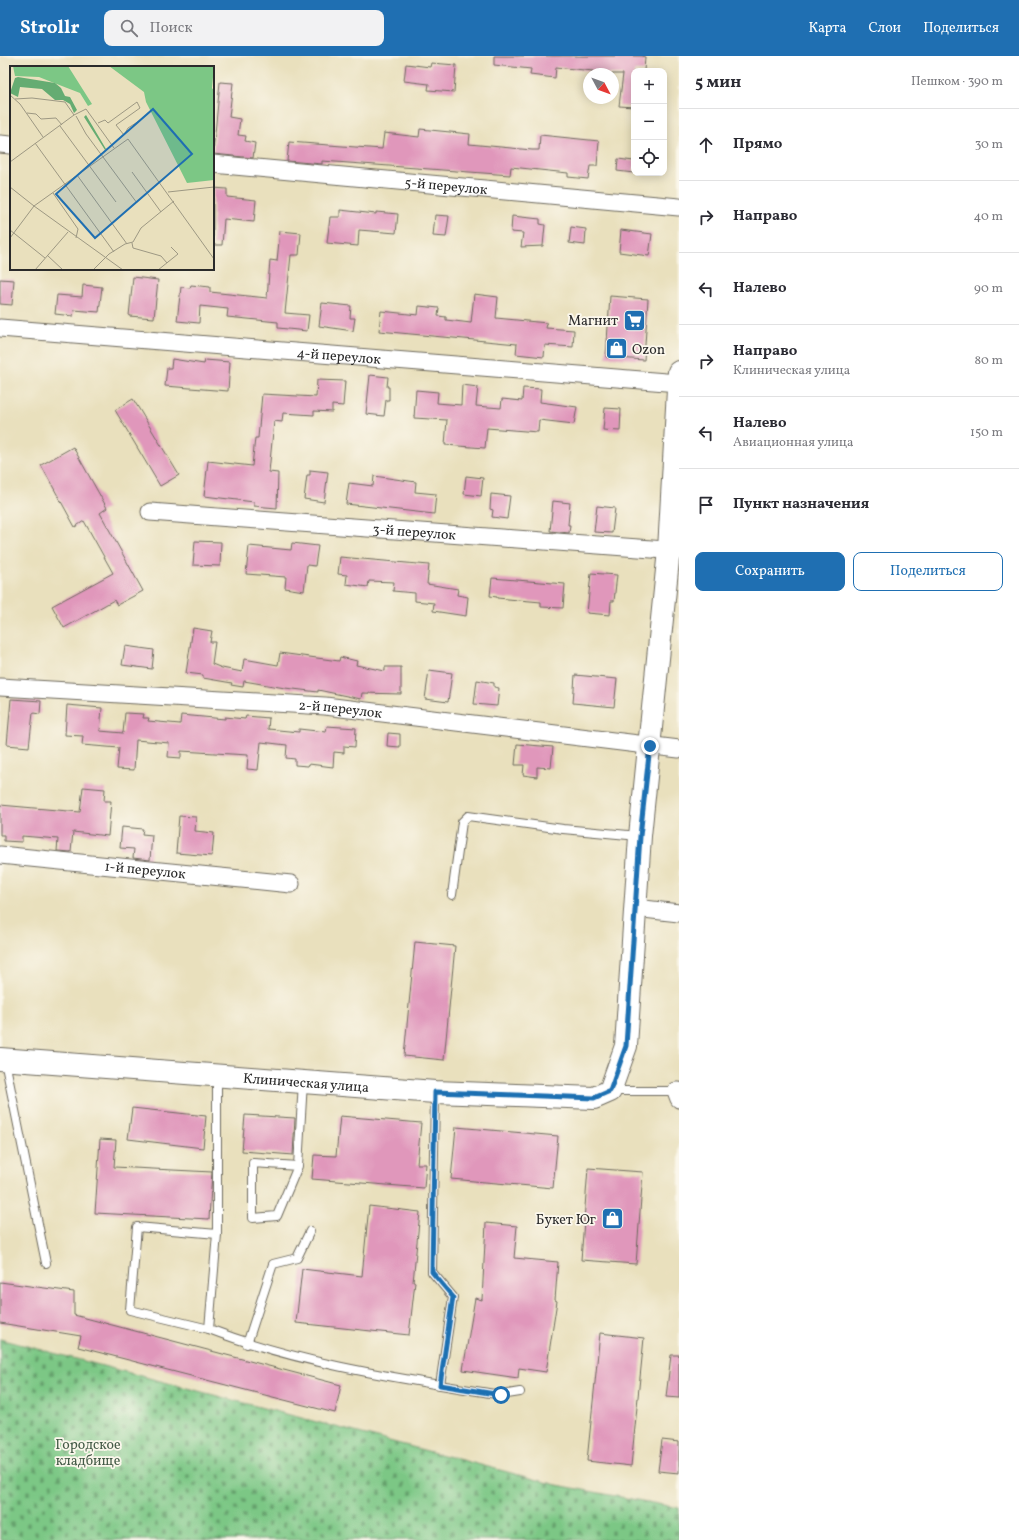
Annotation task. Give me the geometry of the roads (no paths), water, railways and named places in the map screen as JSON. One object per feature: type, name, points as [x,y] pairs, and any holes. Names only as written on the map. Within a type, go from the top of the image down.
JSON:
[{"type":"main road","points":[[610,1091],[626,1046],[640,836],[674,551],[679,378]]},
{"type":"main road","name":"Клиническая улица","points":[[3,1059],[435,1092],[594,1098],[610,1091]]},
{"type":"street","points":[[0,144],[10,145]]},
{"type":"street","name":"5-й переулок","points":[[214,164],[679,207]]},
{"type":"street","name":"4-й переулок","points":[[0,328],[679,378]]},
{"type":"street","name":"3-й переулок","points":[[150,512],[674,551]]},
{"type":"street","name":"2-й переулок","points":[[0,687],[325,706],[679,749]]},
{"type":"street","name":"1-й переулок","points":[[0,855],[292,884]]},
{"type":"street","points":[[635,908],[679,913]]},
{"type":"lane","points":[[452,895],[462,822],[468,816],[563,829],[640,836]]},
{"type":"lane","points":[[3,1059],[46,1263]]},
{"type":"lane","points":[[209,1329],[217,1234],[217,1075]]},
{"type":"lane","points":[[298,1166],[253,1163],[253,1218],[277,1216],[298,1166],[303,1081]]},
{"type":"lane","points":[[610,1091],[678,1094]]},
{"type":"lane","points":[[435,1092],[432,1272],[453,1297],[440,1385]]},
{"type":"lane","points":[[217,1234],[137,1228],[130,1310],[209,1329],[247,1344],[340,1368],[501,1395],[520,1392]]},
{"type":"lane","points":[[247,1344],[273,1264],[297,1258],[310,1231]]},
{"type":"place","name":"Магнит","points":[[634,320]]},
{"type":"place","name":"Ozon","points":[[616,349]]},
{"type":"place","name":"Букет Юг","points":[[612,1219]]},
{"type":"park label","name":"Городское кладбище","points":[[88,1452]]}]
